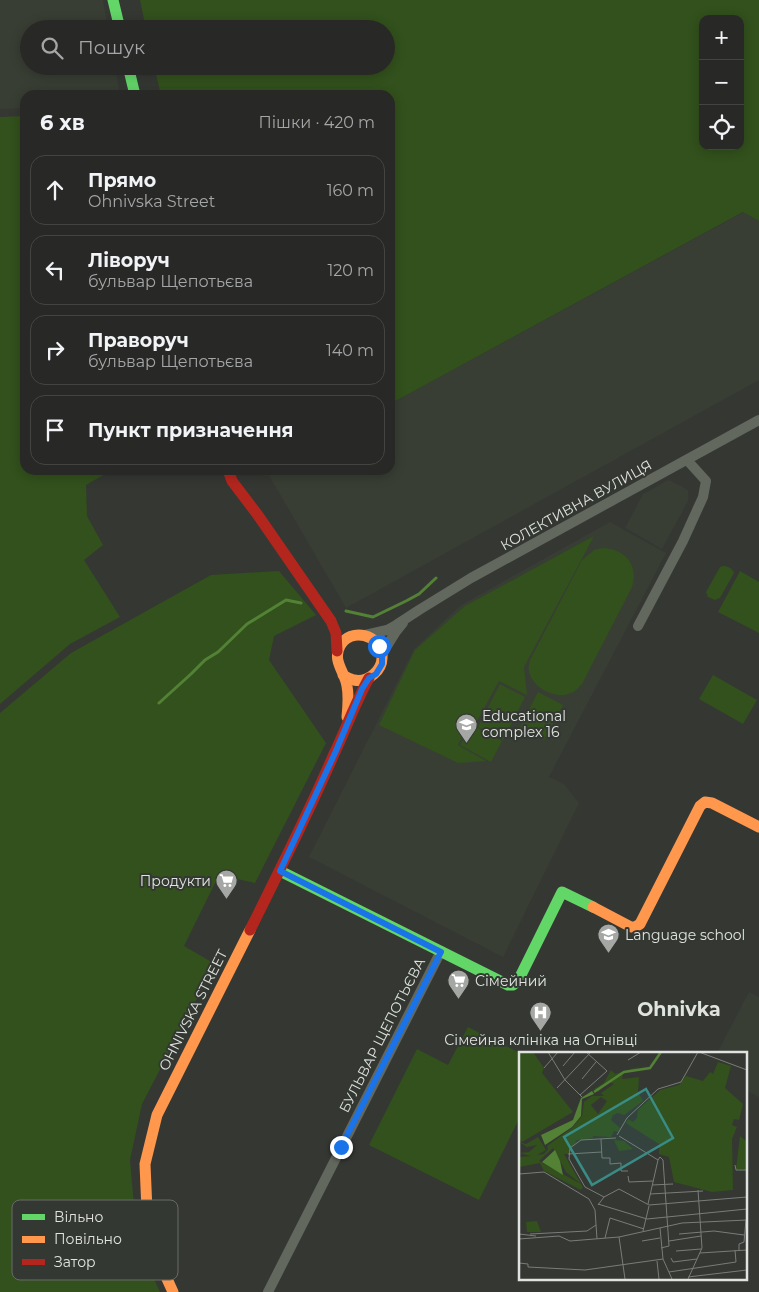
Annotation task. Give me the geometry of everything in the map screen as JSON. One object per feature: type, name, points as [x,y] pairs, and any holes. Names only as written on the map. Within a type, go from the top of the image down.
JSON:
[{"type":"street","points":[[113,0],[118,20]]},
{"type":"street","points":[[130,75],[133,90]]},
{"type":"street","name":"КОЛЕКТИВНА ВУЛИЦЯ","points":[[361,634],[387,630],[471,578],[759,420]]},
{"type":"street","points":[[638,626],[683,541],[703,497],[706,481],[686,460]]},
{"type":"street","points":[[230,475],[232,481],[263,522],[331,621],[338,626],[374,639],[382,654]]},
{"type":"street","name":"КОЛЕКТИВНА ВУЛИЦЯ","points":[[382,654],[408,617]]},
{"type":"street","name":"OHNIVSKA STREET","points":[[331,621],[336,633],[336,659],[338,667],[344,674],[348,702],[347,715],[335,753]]},
{"type":"street","points":[[337,651],[344,639],[361,634]]},
{"type":"street","name":"OHNIVSKA STREET","points":[[147,1200],[145,1164],[157,1115],[280,871],[335,753],[357,700],[369,678],[376,674],[382,664],[382,654]]},
{"type":"street","points":[[344,674],[351,679],[359,681],[369,678]]},
{"type":"street","name":"БУЛЬВАР ЩЕПОТЬЄВА","points":[[280,871],[508,985],[513,985],[518,980],[562,892],[630,927],[636,927],[640,924],[700,806],[705,802],[712,803],[759,827]]},
{"type":"street","name":"БУЛЬВАР ЩЕПОТЬЄВА","points":[[268,1292],[441,952]]},
{"type":"street","name":"OHNIVSKA STREET","points":[[168,1280],[173,1292]]},
{"type":"shaded area","points":[[0,0],[103,0],[106,20],[20,20],[20,75],[117,75],[119,90],[20,90],[20,108],[0,109]]},
{"type":"shaded area","points":[[744,212],[759,221],[759,380],[346,608],[269,475],[395,475],[395,401]]},
{"type":"shaded area","points":[[669,480],[688,490],[688,501],[662,549],[625,528],[643,494]]},
{"type":"shaded area","name":"Educational complex 16","points":[[610,522],[666,553],[549,777],[564,784],[579,803],[503,957],[309,857],[414,649],[461,605]]},
{"type":"shaded area","points":[[749,992],[759,997],[759,1097],[746,1090],[746,1052],[718,1052]]},
{"type":"green space","points":[[140,0],[759,0],[759,221],[743,212],[395,401],[395,90],[160,90],[156,75],[395,75],[395,20],[144,20]]},
{"type":"green space","points":[[20,116],[20,475],[103,475],[86,485],[87,516],[103,545],[84,560],[120,617],[70,644],[0,704],[0,117]]},
{"type":"green space","points":[[594,536],[524,667],[527,695],[499,681],[475,725],[469,724],[458,745],[486,761],[458,763],[379,725],[415,650],[465,606]]},
{"type":"green space","points":[[603,548],[618,551],[632,565],[634,579],[632,587],[582,684],[576,691],[567,694],[560,695],[547,692],[535,684],[531,678],[529,670],[530,660],[582,560],[594,550]]},
{"type":"green space","points":[[727,566],[734,573],[720,598],[715,600],[708,597],[706,592],[720,567]]},
{"type":"green space","points":[[279,571],[316,615],[274,636],[269,660],[326,743],[255,883],[219,875],[184,946],[215,964],[142,1104],[130,1160],[134,1200],[12,1200],[12,1280],[154,1280],[160,1292],[0,1292],[0,713],[71,653],[211,575]]},
{"type":"green space","points":[[740,571],[759,582],[759,633],[718,612]]},
{"type":"green space","points":[[713,675],[757,700],[743,724],[699,699]]},
{"type":"green space","points":[[500,684],[525,697],[503,740],[478,727]]},
{"type":"green space","points":[[538,692],[563,705],[544,740],[520,727]]},
{"type":"green space","points":[[471,724],[502,741],[491,762],[460,745]]},
{"type":"green space","points":[[468,1027],[519,1052],[519,1119],[479,1200],[369,1145],[417,1049],[448,1065]]},
{"type":"waterway","points":[[346,611],[373,617],[419,594],[436,578]]},
{"type":"waterway","points":[[159,703],[247,624],[286,600],[301,603]]},
{"type":"traffic: fast","points":[[113,0],[118,20]]},
{"type":"traffic: fast","points":[[130,75],[134,90]]},
{"type":"traffic: fast","points":[[280,871],[508,985],[513,985],[518,981],[562,892],[593,907]]},
{"type":"traffic: slow","points":[[343,675],[344,676],[353,680],[359,680],[374,674],[382,661],[380,648],[376,642],[364,636],[351,636],[345,640],[338,651],[338,662],[348,690],[347,717]]},
{"type":"traffic: slow","points":[[593,907],[631,927],[640,924],[700,806],[705,802],[712,803],[759,827]]},
{"type":"traffic: slow","points":[[147,1200],[145,1164],[157,1115],[250,930]]},
{"type":"traffic: slow","points":[[168,1280],[173,1292]]},
{"type":"traffic: jam","points":[[230,475],[232,481],[331,621],[336,633],[337,651]]},
{"type":"traffic: jam","points":[[250,930],[304,821],[369,678]]},
{"type":"place","name":"Educational complex 16","points":[[466,743]]},
{"type":"place","name":"Продукти","points":[[227,900]]},
{"type":"place","name":"Language school","points":[[609,954]]},
{"type":"place","name":"Сімейний","points":[[459,1000]]},
{"type":"place","name":"Сімейна клініка на Огнівці","points":[[541,1031]]},
{"type":"district","name":"Ohnivka","points":[[679,1009]]},
{"type":"route","points":[[341,1147],[441,952],[280,871],[335,753],[362,689],[369,678],[376,674],[382,664],[382,654],[379,646]]}]
